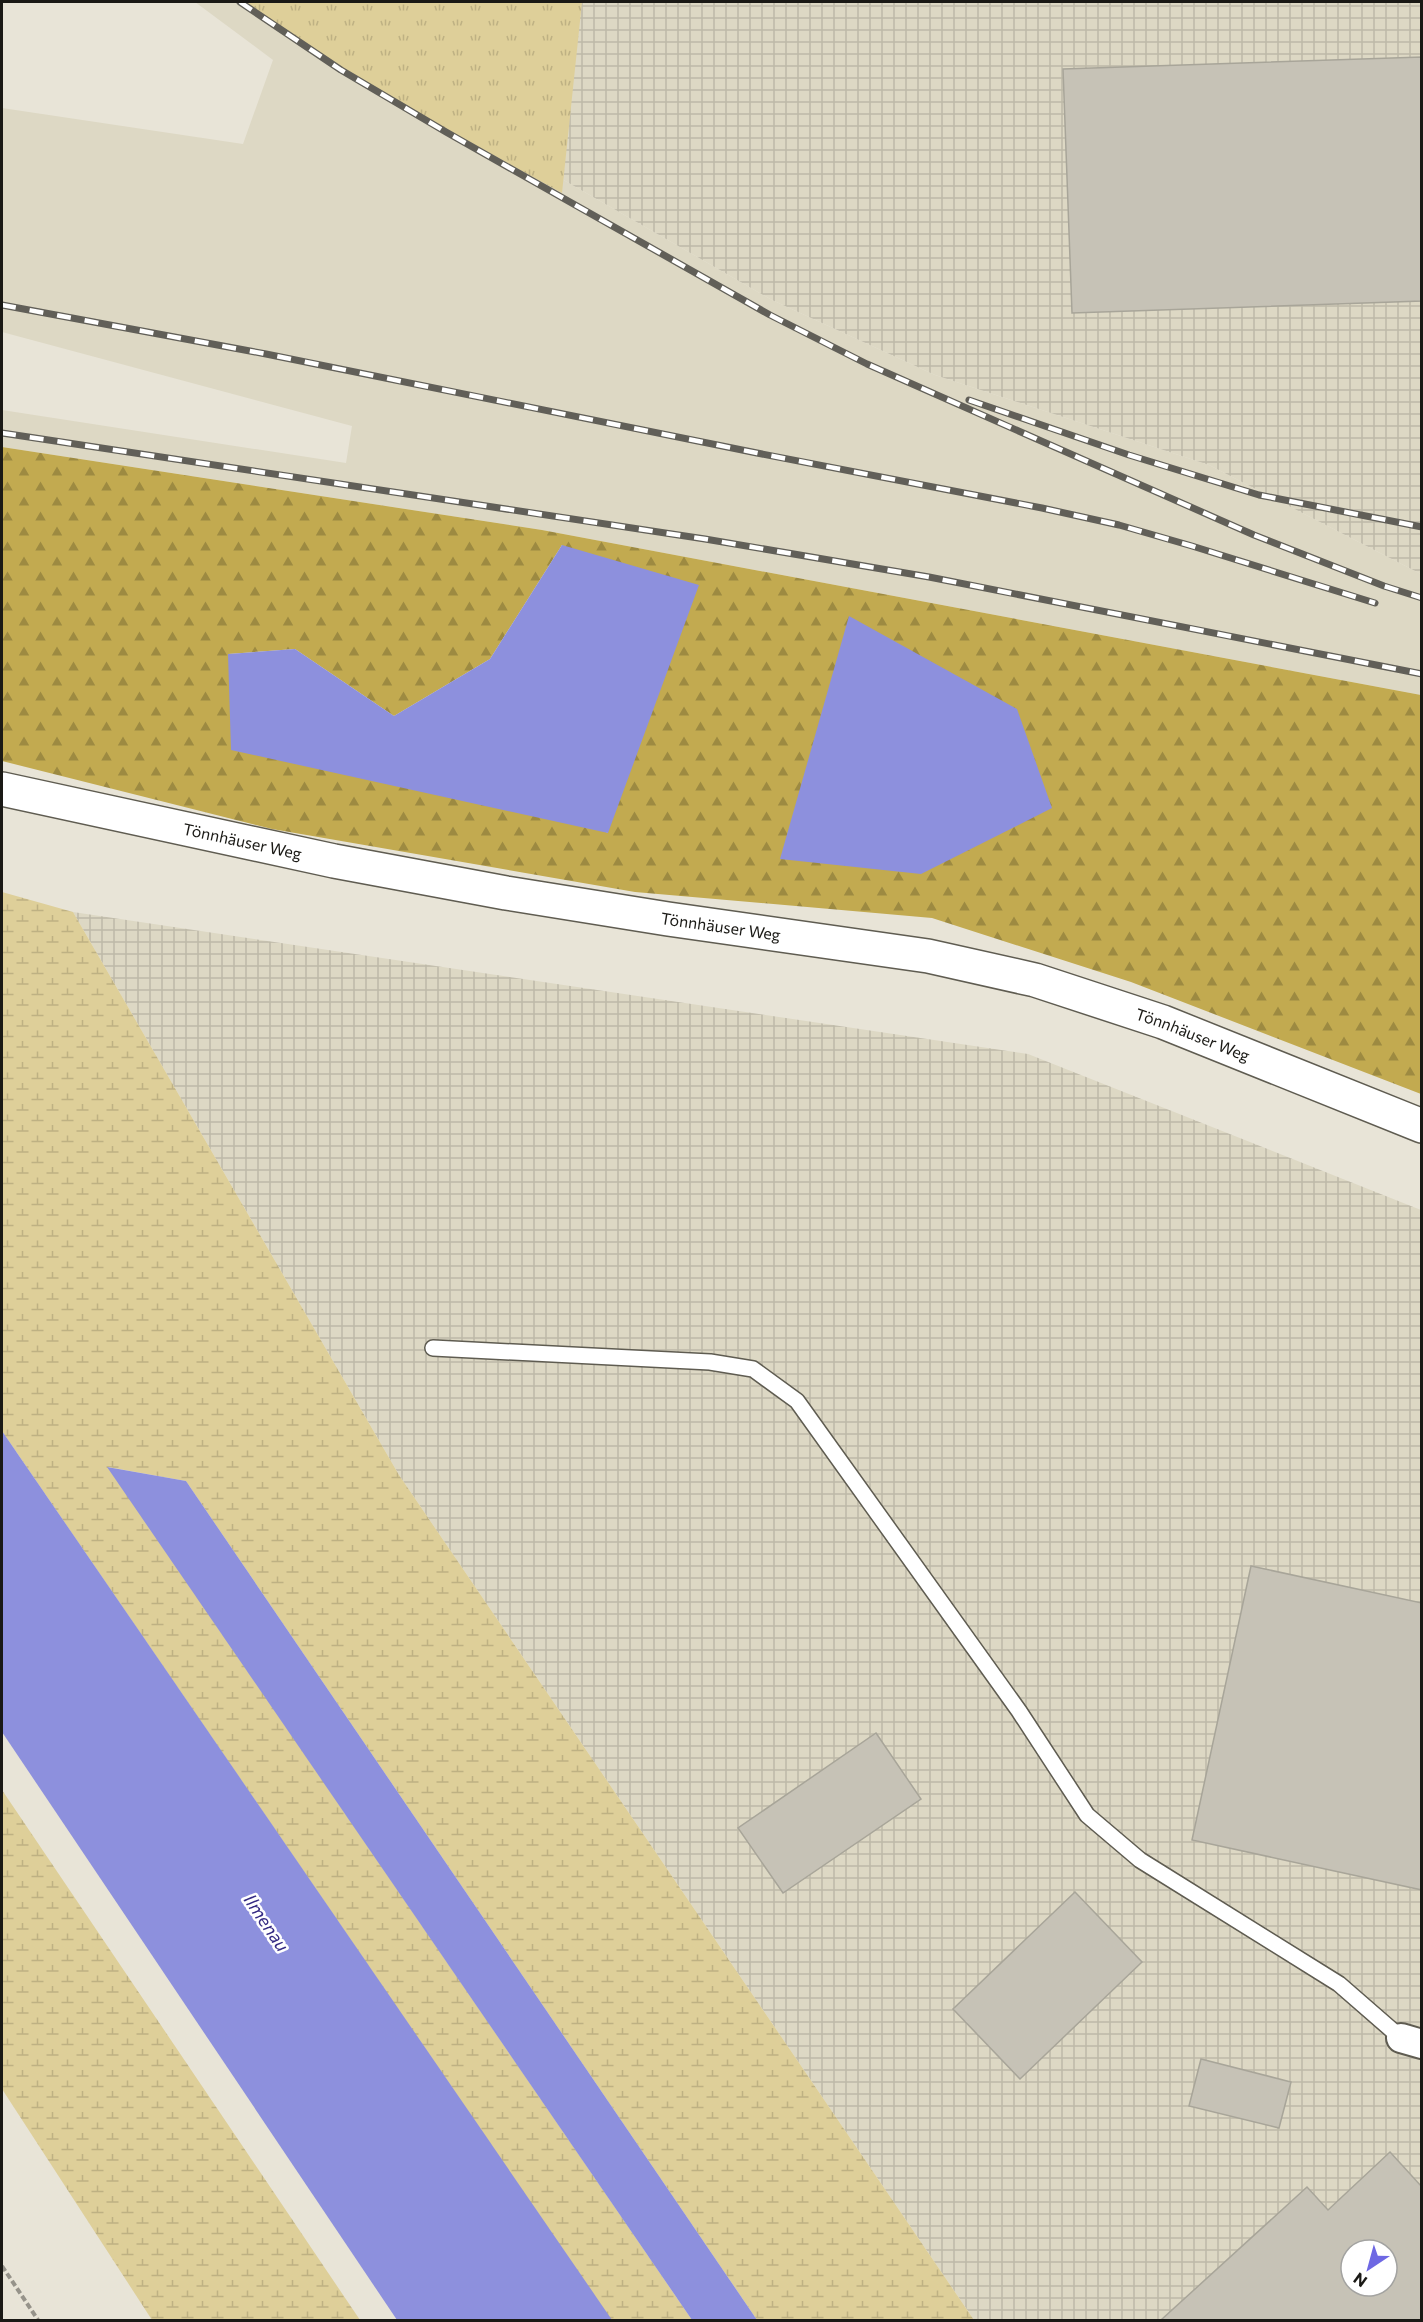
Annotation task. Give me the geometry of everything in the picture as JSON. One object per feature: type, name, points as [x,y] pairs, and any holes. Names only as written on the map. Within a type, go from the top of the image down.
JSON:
[{"type":"main road","name":"Tönnhäuser Weg","points":[[2,789],[334,861],[472,887],[668,919],[928,956],[1035,980],[1163,1022],[1422,1126]]},
{"type":"lane","points":[[434,1348],[710,1362],[753,1368],[797,1401],[1019,1711],[1087,1815],[1140,1860],[1339,1984],[1412,2041]]},
{"type":"path","points":[[2,2266],[38,2320]]},
{"type":"shaded area","points":[[195,2],[268,2],[449,114],[772,300],[935,375],[1209,465],[1421,574],[1421,695],[542,530],[2,447],[2,410],[346,463],[352,426],[2,332],[2,108],[243,144],[273,60]]},
{"type":"shaded area","points":[[268,2],[1421,2],[1421,574],[1209,465],[935,375],[772,300],[449,114]]},
{"type":"shaded area","points":[[73,912],[1028,1054],[1421,1210],[1421,2320],[974,2320],[399,1475]]},
{"type":"green space","points":[[238,2],[582,2],[562,193],[357,78]]},
{"type":"green space","points":[[2,447],[542,530],[1421,695],[1421,1094],[1131,982],[932,918],[635,892],[272,829],[2,761]],"holes":[[[562,545],[608,833],[228,654],[295,649],[394,716],[490,659]]]},
{"type":"green space","points":[[2,892],[73,912],[399,1475],[974,2320],[757,2320],[186,1481],[108,1467],[692,2320],[611,2320],[2,1431]]},
{"type":"green space","points":[[2,1790],[360,2320],[152,2320],[2,2089]]},
{"type":"water","points":[[562,545],[699,585],[608,833],[231,750],[228,654],[295,649],[394,716],[490,659]]},
{"type":"water","points":[[849,616],[1017,709],[1052,808],[921,874],[780,859]]},
{"type":"water","name":"Ilmenau","points":[[2,1431],[612,2320],[397,2320],[2,1732]]},
{"type":"water","points":[[107,1467],[186,1481],[757,2320],[692,2320]]},
{"type":"building","points":[[1422,57],[1422,301],[1072,313],[1063,69]]},
{"type":"building","points":[[1251,1566],[1422,1603],[1422,1890],[1192,1840]]},
{"type":"building","points":[[876,1733],[921,1799],[783,1893],[738,1828]]},
{"type":"building","points":[[1075,1892],[1142,1962],[1020,2079],[953,2009]]},
{"type":"building","points":[[1201,2059],[1291,2082],[1279,2128],[1189,2106]]},
{"type":"building","points":[[1390,2152],[1422,2187],[1422,2320],[1161,2320],[1307,2187],[1328,2210]]},
{"type":"railway","points":[[240,2],[341,70],[446,132],[770,315],[867,364],[1254,535],[1384,586],[1422,598]]},
{"type":"railway","points":[[2,305],[266,354],[1042,508],[1119,525],[1375,603]]},
{"type":"railway","points":[[969,400],[1129,455],[1259,495],[1422,527]]},
{"type":"railway","points":[[2,433],[705,539],[929,577],[1422,674]]}]
